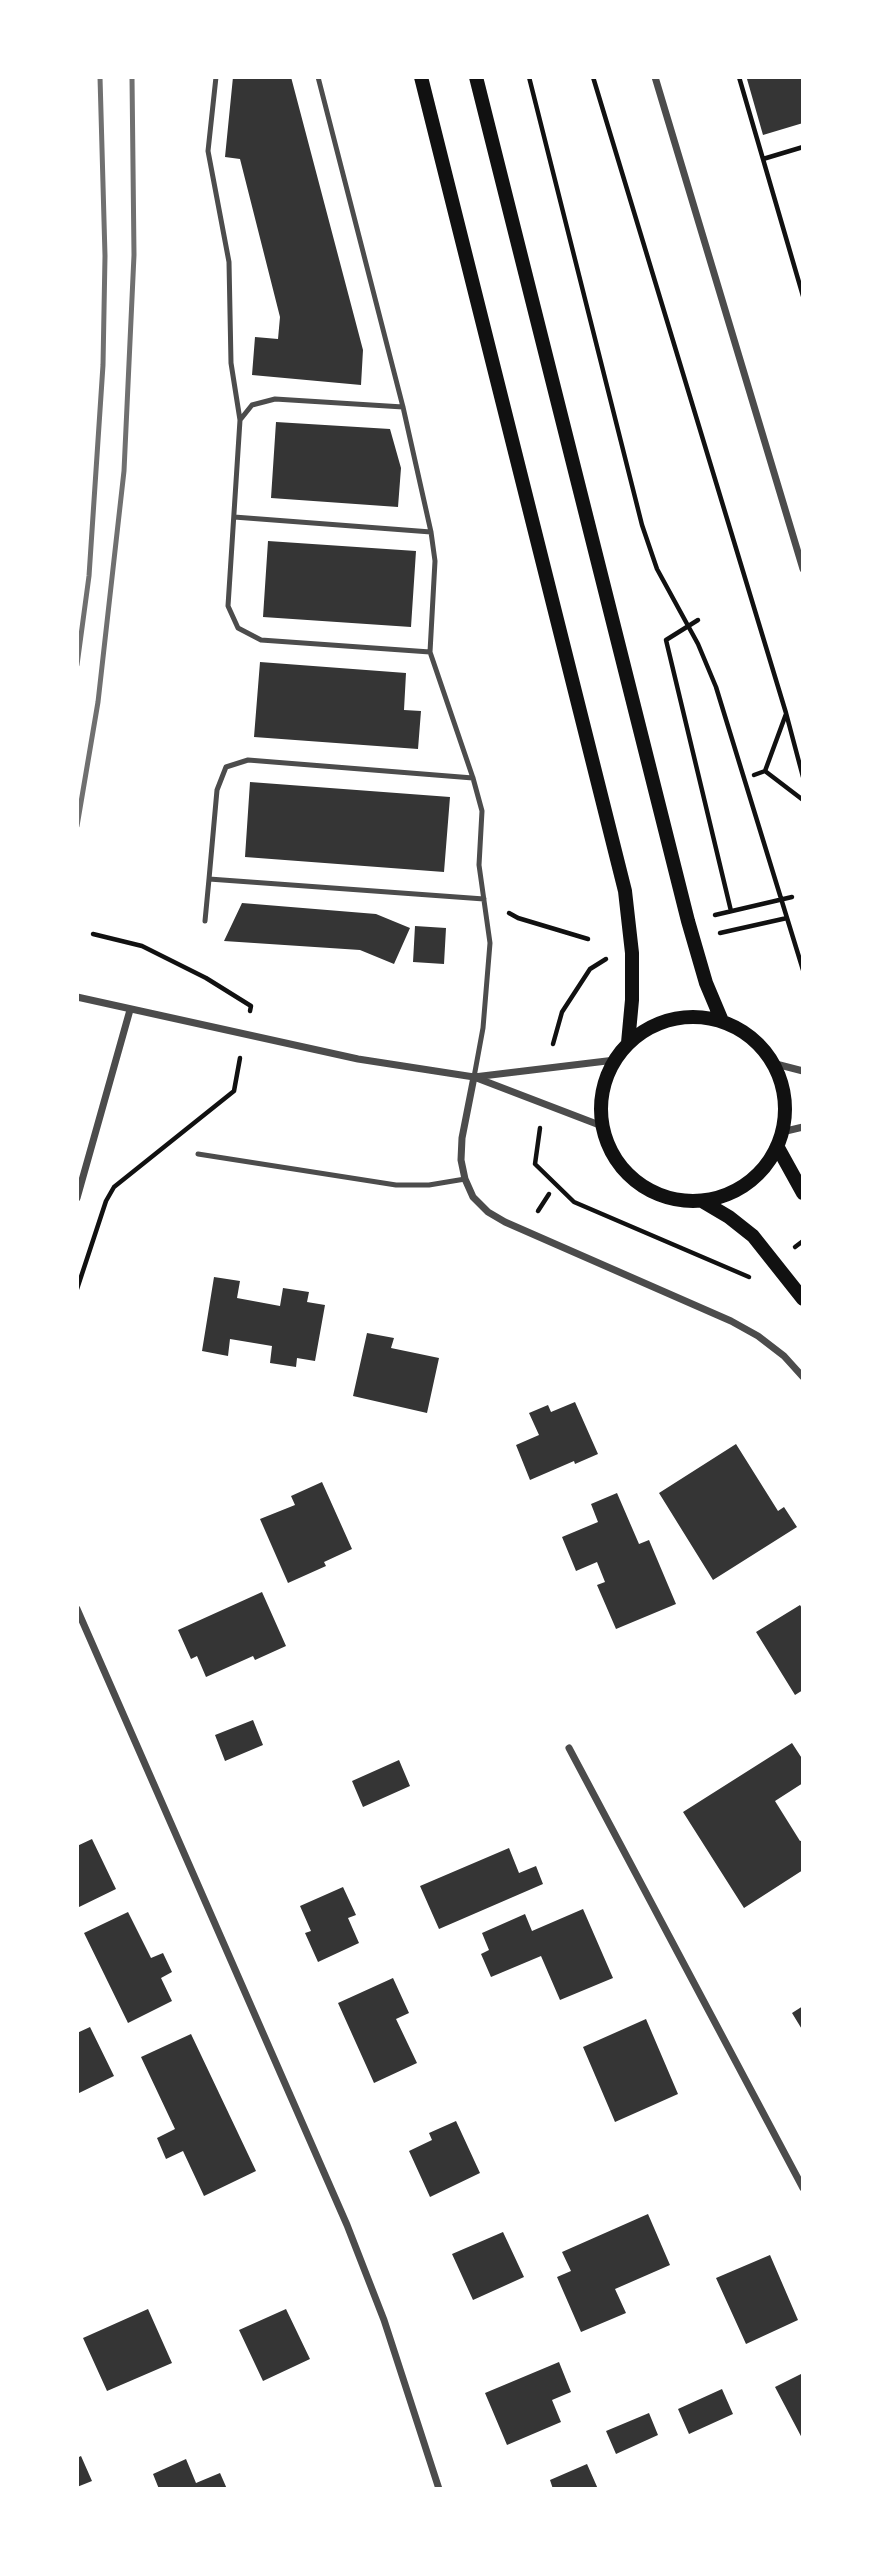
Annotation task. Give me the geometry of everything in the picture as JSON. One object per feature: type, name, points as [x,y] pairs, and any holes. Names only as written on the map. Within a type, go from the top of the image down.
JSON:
[{"type":"main road","points":[[421,77],[617,852],[625,891],[632,953],[628,1044]]},
{"type":"main road","points":[[476,77],[688,921],[706,982],[722,1021]]},
{"type":"main road","points":[[697,1017],[722,1021],[742,1031],[759,1045],[772,1063],[782,1084],[785,1109],[779,1139],[764,1167],[746,1184],[724,1195],[702,1201],[673,1199],[648,1189],[627,1173],[611,1151],[602,1126],[601,1103],[606,1080],[615,1060],[628,1044],[650,1027],[673,1019],[697,1017]]},
{"type":"main road","points":[[779,1139],[803,1193]]},
{"type":"main road","points":[[702,1201],[729,1217],[752,1236],[803,1299]]},
{"type":"street","points":[[655,77],[803,569]]},
{"type":"street","points":[[77,998],[358,1059],[474,1077],[602,1126]]},
{"type":"street","points":[[77,1198],[131,1010]]},
{"type":"street","points":[[474,1077],[615,1060]]},
{"type":"street","points":[[772,1063],[803,1071]]},
{"type":"street","points":[[474,1077],[462,1138],[461,1160],[473,1197],[496,1217],[731,1321],[776,1349],[803,1377]]},
{"type":"street","points":[[779,1139],[803,1127]]},
{"type":"street","points":[[77,1609],[347,2225],[384,2320],[439,2489]]},
{"type":"street","points":[[569,1748],[803,2188]]},
{"type":"lane","points":[[216,77],[208,151],[229,262],[231,363],[240,420],[228,606],[239,628],[261,640],[430,652]]},
{"type":"lane","points":[[318,77],[403,407],[431,532],[435,561],[430,652],[482,811],[479,865],[490,943],[483,1028],[474,1077]]},
{"type":"lane","points":[[240,420],[252,405],[275,398],[403,407]]},
{"type":"lane","points":[[234,517],[431,532]]},
{"type":"lane","points":[[205,921],[217,790],[226,767],[248,760],[473,778]]},
{"type":"lane","points":[[209,879],[484,899]]},
{"type":"lane","points":[[198,1154],[396,1185],[429,1185],[465,1179]]},
{"type":"path","points":[[529,77],[642,525],[657,569],[688,626],[716,687],[803,970]]},
{"type":"path","points":[[593,77],[786,713],[803,777]]},
{"type":"path","points":[[738,77],[803,296]]},
{"type":"path","points":[[763,159],[803,147]]},
{"type":"path","points":[[698,620],[666,640],[731,911]]},
{"type":"path","points":[[765,771],[786,713]]},
{"type":"path","points":[[754,775],[765,771]]},
{"type":"path","points":[[765,771],[803,800]]},
{"type":"path","points":[[704,917],[792,897]]},
{"type":"path","points":[[484,899],[518,918],[588,939]]},
{"type":"path","points":[[710,935],[788,918]]},
{"type":"path","points":[[77,1289],[106,1201],[114,1187],[234,1091],[251,1006],[206,978],[142,946],[93,934]]},
{"type":"path","points":[[553,1047],[562,1012],[590,969],[600,960],[611,957]]},
{"type":"path","points":[[541,1121],[535,1164],[574,1202],[754,1280]]},
{"type":"building","points":[[233,77],[291,77],[363,350],[361,385],[252,375],[255,337],[278,339],[280,317],[240,159],[225,157]]},
{"type":"building","points":[[803,77],[803,123],[763,135],[747,79]]},
{"type":"building","points":[[276,422],[390,429],[401,468],[398,507],[271,498]]},
{"type":"building","points":[[268,541],[416,551],[411,627],[263,617]]},
{"type":"building","points":[[260,662],[406,673],[404,710],[421,711],[418,749],[254,737]]},
{"type":"building","points":[[250,782],[450,797],[444,872],[245,857]]},
{"type":"building","points":[[242,903],[376,914],[410,928],[394,964],[360,950],[224,941]]},
{"type":"building","points":[[415,926],[446,928],[444,964],[413,962]]},
{"type":"building","points":[[214,1277],[240,1281],[237,1298],[280,1306],[283,1288],[309,1292],[307,1302],[325,1305],[315,1361],[297,1358],[296,1367],[270,1363],[272,1346],[230,1339],[228,1356],[202,1351]]},
{"type":"building","points":[[367,1333],[394,1338],[391,1348],[439,1358],[427,1413],[353,1396]]},
{"type":"building","points":[[575,1402],[598,1454],[530,1480],[516,1445],[539,1435],[529,1413],[548,1405],[551,1412]]},
{"type":"building","points":[[736,1444],[778,1511],[784,1507],[797,1527],[713,1580],[659,1493]]},
{"type":"building","points":[[322,1482],[352,1549],[324,1562],[326,1566],[288,1583],[260,1519],[295,1505],[291,1496]]},
{"type":"building","points":[[617,1493],[639,1544],[649,1540],[676,1604],[616,1629],[597,1585],[605,1582],[597,1562],[576,1571],[562,1537],[598,1522],[591,1504]]},
{"type":"building","points":[[262,1592],[286,1646],[255,1660],[253,1656],[206,1677],[197,1656],[191,1659],[178,1630]]},
{"type":"building","points":[[800,1605],[803,1610],[803,1690],[795,1695],[756,1632]]},
{"type":"building","points":[[253,1720],[263,1745],[225,1761],[215,1735]]},
{"type":"building","points":[[792,1743],[803,1760],[803,1783],[775,1801],[800,1841],[803,1840],[803,1870],[744,1908],[683,1812]]},
{"type":"building","points":[[399,1760],[410,1786],[363,1807],[352,1781]]},
{"type":"building","points":[[92,1839],[116,1889],[77,1908],[77,1846]]},
{"type":"building","points":[[509,1848],[519,1873],[536,1866],[543,1884],[439,1929],[420,1886]]},
{"type":"building","points":[[343,1887],[356,1915],[348,1918],[359,1943],[318,1962],[305,1933],[311,1931],[300,1906]]},
{"type":"building","points":[[583,1909],[613,1978],[560,2000],[541,1956],[491,1977],[481,1954],[489,1950],[482,1933],[525,1914],[532,1931]]},
{"type":"building","points":[[128,1912],[151,1958],[163,1953],[172,1972],[161,1978],[172,2001],[128,2023],[84,1933]]},
{"type":"building","points":[[393,1978],[409,2013],[396,2019],[417,2063],[374,2083],[338,2003]]},
{"type":"building","points":[[803,2006],[803,2031],[792,2013]]},
{"type":"building","points":[[646,2019],[678,2094],[615,2122],[583,2047]]},
{"type":"building","points":[[90,2027],[114,2076],[77,2094],[77,2033]]},
{"type":"building","points":[[191,2034],[256,2171],[204,2196],[183,2151],[166,2159],[157,2138],[175,2129],[141,2057]]},
{"type":"building","points":[[456,2121],[480,2173],[430,2197],[409,2151],[432,2140],[429,2133]]},
{"type":"building","points":[[648,2214],[670,2265],[615,2289],[626,2313],[581,2332],[557,2277],[571,2271],[562,2252]]},
{"type":"building","points":[[503,2232],[524,2277],[473,2300],[452,2254]]},
{"type":"building","points":[[770,2255],[798,2320],[746,2344],[716,2278]]},
{"type":"building","points":[[148,2309],[172,2363],[107,2391],[83,2338]]},
{"type":"building","points":[[286,2309],[310,2359],[263,2381],[239,2330]]},
{"type":"building","points":[[559,2362],[571,2392],[552,2400],[561,2422],[507,2445],[485,2393]]},
{"type":"building","points":[[803,2373],[803,2440],[775,2387]]},
{"type":"building","points":[[722,2389],[733,2414],[689,2434],[678,2409]]},
{"type":"building","points":[[649,2413],[658,2435],[616,2454],[606,2431]]},
{"type":"building","points":[[81,2456],[92,2481],[77,2487],[77,2458]]},
{"type":"building","points":[[186,2459],[196,2483],[220,2473],[227,2489],[159,2489],[153,2474]]},
{"type":"building","points":[[587,2464],[598,2489],[553,2489],[550,2480]]},
{"type":"railway","points":[[77,665],[89,576],[103,365],[105,256],[100,77]]},
{"type":"railway","points":[[77,826],[98,702],[124,471],[134,255],[132,77]]}]
